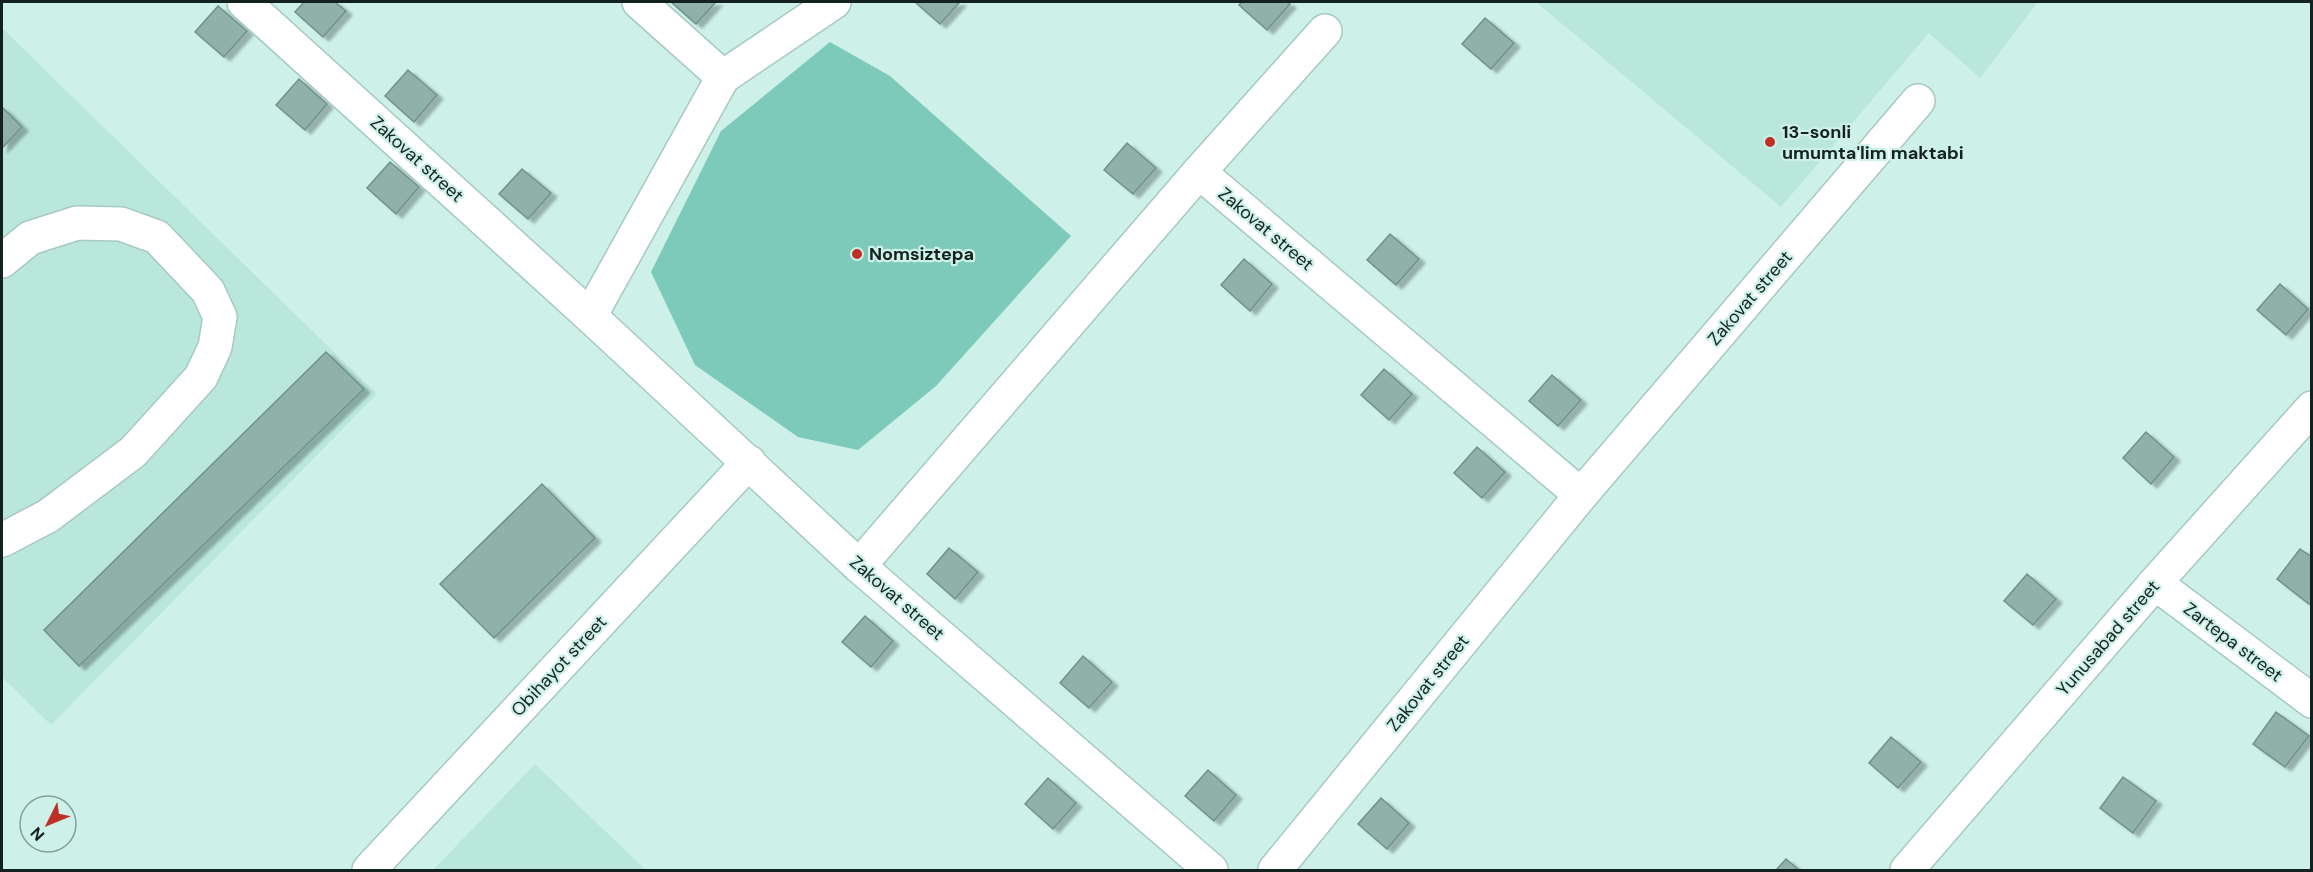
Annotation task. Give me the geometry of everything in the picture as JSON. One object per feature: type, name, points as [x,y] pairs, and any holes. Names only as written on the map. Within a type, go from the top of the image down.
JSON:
[{"type":"street","name":"Zakovat street","points":[[244,2],[590,316],[859,566],[1211,870]]},
{"type":"street","points":[[639,2],[723,76]]},
{"type":"street","points":[[590,316],[723,76],[834,2]]},
{"type":"street","points":[[859,566],[1199,172],[1325,31]]},
{"type":"street","name":"Zakovat street","points":[[1275,870],[1581,495],[1918,101]]},
{"type":"street","name":"Zakovat street","points":[[1199,172],[1581,495]]},
{"type":"street","points":[[2,261],[30,238],[77,223],[120,224],[157,237],[208,291],[220,317],[215,347],[201,377],[133,452],[48,516],[2,540]]},
{"type":"street","name":"Yunusabad street","points":[[1907,870],[2155,583],[2312,408]]},
{"type":"street","name":"Obihayot street","points":[[369,870],[748,462]]},
{"type":"street","name":"Zartepa street","points":[[2155,583],[2312,701]]},
{"type":"shaded area","name":"13-sonli umumta'lim maktabi","points":[[1536,2],[2038,2],[1980,78],[1929,33],[1781,207]]},
{"type":"shaded area","points":[[2,28],[377,394],[51,725],[2,677]]},
{"type":"shaded area","name":"Nomsiztepa","points":[[830,42],[890,76],[1071,236],[936,386],[858,450],[798,437],[695,365],[651,272],[721,131]]},
{"type":"shaded area","points":[[535,764],[646,870],[433,870]]},
{"type":"building","points":[[304,2],[335,2],[346,11],[323,37],[295,12]]},
{"type":"building","points":[[671,2],[716,2],[696,24]]},
{"type":"building","points":[[915,2],[960,2],[940,24]]},
{"type":"building","points":[[1242,2],[1288,2],[1290,4],[1267,30],[1239,5]]},
{"type":"building","points":[[218,6],[247,31],[224,57],[195,32]]},
{"type":"building","points":[[1485,18],[1514,43],[1491,69],[1462,44]]},
{"type":"building","points":[[408,70],[437,95],[414,122],[385,96]]},
{"type":"building","points":[[299,79],[327,104],[305,130],[276,105]]},
{"type":"building","points":[[2,107],[22,127],[2,148]]},
{"type":"building","points":[[1127,143],[1156,168],[1133,194],[1104,170]]},
{"type":"building","points":[[390,162],[419,187],[396,214],[367,188]]},
{"type":"building","points":[[522,169],[551,193],[528,219],[499,194]]},
{"type":"building","points":[[1390,234],[1419,259],[1396,285],[1367,260]]},
{"type":"building","points":[[1244,259],[1272,284],[1250,311],[1221,285]]},
{"type":"building","points":[[2280,284],[2308,309],[2286,335],[2257,310]]},
{"type":"building","points":[[326,352],[364,389],[79,666],[44,630]]},
{"type":"building","points":[[1384,369],[1412,394],[1389,420],[1361,395]]},
{"type":"building","points":[[1552,375],[1581,400],[1558,426],[1529,401]]},
{"type":"building","points":[[2146,432],[2174,457],[2151,484],[2123,458]]},
{"type":"building","points":[[1477,447],[1505,472],[1482,498],[1454,473]]},
{"type":"building","points":[[542,484],[595,538],[494,638],[440,584]]},
{"type":"building","points":[[949,548],[978,572],[955,599],[927,574]]},
{"type":"building","points":[[2300,549],[2312,557],[2312,601],[2309,604],[2277,579]]},
{"type":"building","points":[[2027,574],[2056,599],[2033,625],[2004,601]]},
{"type":"building","points":[[865,616],[893,641],[871,667],[842,642]]},
{"type":"building","points":[[1083,656],[1112,682],[1089,708],[1060,683]]},
{"type":"building","points":[[2276,712],[2309,736],[2285,767],[2253,744]]},
{"type":"building","points":[[1891,737],[1921,762],[1898,788],[1869,763]]},
{"type":"building","points":[[1208,770],[1236,795],[1214,821],[1185,796]]},
{"type":"building","points":[[2123,777],[2156,801],[2133,833],[2100,808]]},
{"type":"building","points":[[1048,778],[1076,803],[1053,829],[1025,804]]},
{"type":"building","points":[[1381,798],[1409,823],[1387,849],[1358,824]]},
{"type":"building","points":[[1786,859],[1799,870],[1776,870]]},
{"type":"place","name":"13-sonli umumta'lim maktabi","points":[[1770,142]]},
{"type":"place","name":"Nomsiztepa","points":[[857,254]]}]
